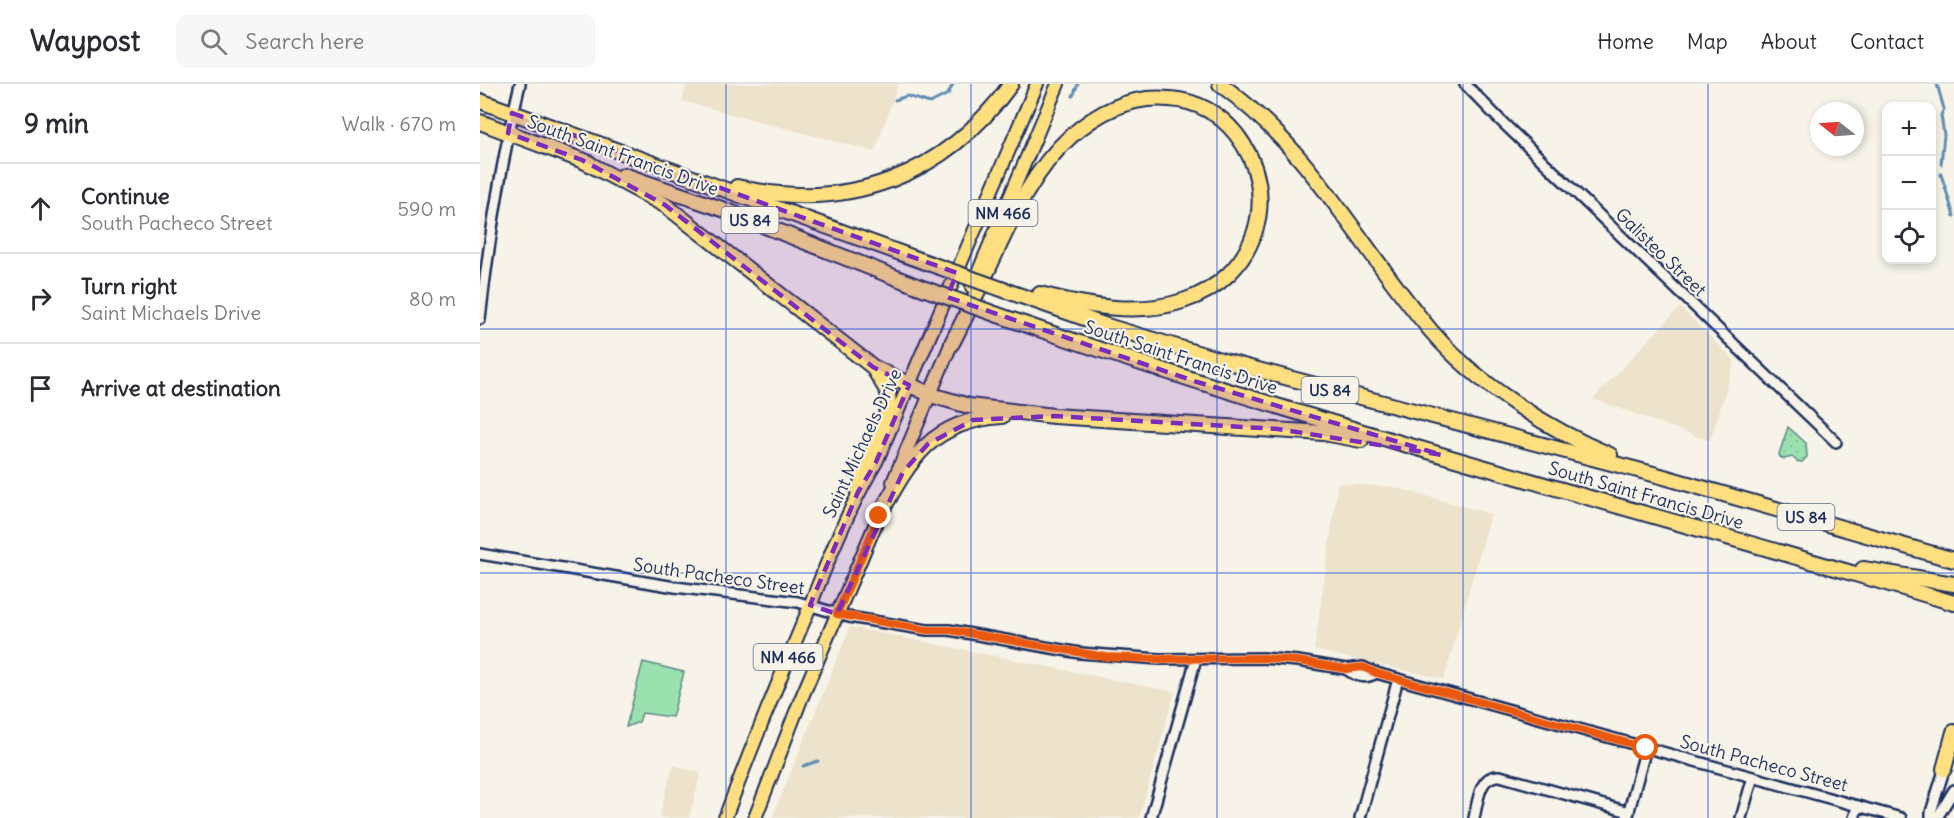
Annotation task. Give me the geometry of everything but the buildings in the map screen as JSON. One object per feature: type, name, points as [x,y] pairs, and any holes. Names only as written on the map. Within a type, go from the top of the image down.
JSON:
[{"type":"highway","points":[[683,174],[741,188],[803,195],[841,193],[883,183],[917,169],[948,151],[975,127],[1011,84]]},
{"type":"highway","points":[[1221,84],[1263,118],[1302,159],[1404,297],[1434,334],[1454,354],[1499,392],[1545,422],[1602,452],[1657,475]]},
{"type":"highway","points":[[952,344],[1017,206],[1054,154],[1071,136],[1093,119],[1108,110],[1137,99],[1178,99],[1202,106],[1214,113],[1246,146],[1260,186],[1258,224],[1242,259],[1212,288],[1185,301],[1167,305],[1125,308],[1090,306],[1008,289]]},
{"type":"highway","name":"South Saint Francis Drive","points":[[480,100],[1107,326],[1213,358],[1657,475],[1954,560]]},
{"type":"highway","name":"South Saint Francis Drive","points":[[480,122],[722,209],[916,286],[1184,378],[1954,603]]},
{"type":"highway","points":[[582,160],[665,205],[873,367],[909,386],[931,394],[969,406],[1054,416],[1324,433],[1442,455]]},
{"type":"highway","points":[[858,492],[889,407],[888,392],[873,367]]},
{"type":"highway","points":[[879,516],[903,472],[913,459],[928,444],[951,428],[989,417],[1054,416]]},
{"type":"highway","points":[[1793,556],[1954,584]]},
{"type":"highway","points":[[1874,580],[1954,611]]},
{"type":"highway","points":[[1944,769],[1954,732]]},
{"type":"main road","name":"Saint Michaels Drive","points":[[724,818],[858,492],[876,462],[1037,84]]},
{"type":"main road","name":"NM 466","points":[[755,818],[801,699],[952,344],[979,270],[1058,84]]},
{"type":"street","points":[[480,319],[494,207],[512,113],[520,84]]},
{"type":"street","name":"Galisteo Street","points":[[1465,84],[1836,442]]},
{"type":"street","name":"South Pacheco Street","points":[[480,554],[624,580],[798,602],[837,614],[927,630],[950,630],[1098,656],[1149,659],[1263,658],[1346,669],[1361,677],[1370,677],[1376,673],[1901,818]]},
{"type":"street","points":[[1151,818],[1196,659]]},
{"type":"street","points":[[1360,818],[1398,679]]},
{"type":"street","points":[[1931,818],[1954,742]]},
{"type":"street","points":[[1474,818],[1484,782],[1493,776],[1628,815],[1646,748]]},
{"type":"street","points":[[1742,818],[1753,777]]},
{"type":"street","points":[[1937,818],[1954,790]]},
{"type":"street","points":[[1854,818],[1858,806]]},
{"type":"highlighted area","points":[[512,113],[957,273],[947,297],[1194,381],[1442,455],[1278,429],[1054,416],[973,420],[928,444],[903,472],[837,614],[810,605],[858,492],[876,462],[909,385],[873,367],[665,205],[582,160],[508,133]]},
{"type":"shaded area","points":[[687,84],[898,84],[875,152],[682,101]]},
{"type":"shaded area","points":[[1680,307],[1735,361],[1710,441],[1593,399]]},
{"type":"shaded area","points":[[1338,483],[1394,487],[1491,514],[1444,679],[1314,650]]},
{"type":"shaded area","points":[[850,627],[1175,692],[1139,818],[772,818]]},
{"type":"shaded area","points":[[673,765],[701,773],[689,818],[659,818]]},
{"type":"green space","points":[[1788,427],[1806,443],[1807,457],[1802,462],[1792,457],[1784,459],[1780,457]]},
{"type":"green space","points":[[643,662],[684,672],[672,717],[642,713],[639,722],[626,727]]},
{"type":"waterway","points":[[895,100],[907,96],[930,103],[948,94],[953,84]]},
{"type":"waterway","points":[[1073,96],[1078,84]]},
{"type":"waterway","points":[[1937,84],[1944,109],[1941,115],[1944,135],[1941,164]]},
{"type":"waterway","points":[[1941,174],[1954,216]]},
{"type":"waterway","points":[[803,766],[818,761]]},
{"type":"route","points":[[879,516],[837,614],[927,630],[950,630],[1106,657],[1263,658],[1346,669],[1363,667],[1376,673],[1646,748]]}]
